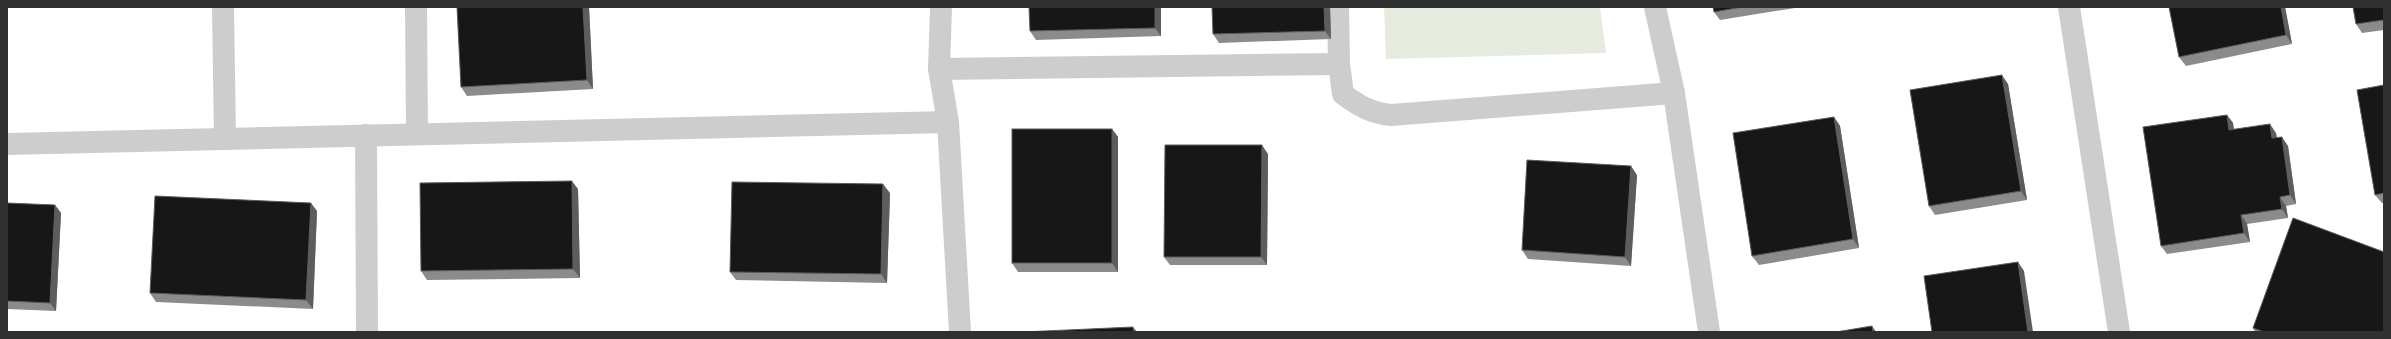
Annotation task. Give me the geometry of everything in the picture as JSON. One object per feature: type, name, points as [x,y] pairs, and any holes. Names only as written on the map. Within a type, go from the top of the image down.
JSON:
[{"type":"street","points":[[223,7],[225,139]]},
{"type":"street","points":[[416,7],[417,134]]},
{"type":"street","points":[[941,7],[939,69],[948,122],[960,332]]},
{"type":"street","points":[[1338,7],[1339,64],[1343,94],[1360,107],[1374,114],[1391,116],[1674,93]]},
{"type":"street","points":[[1655,7],[1674,93],[1709,332]]},
{"type":"street","points":[[2069,7],[2119,332]]},
{"type":"street","points":[[939,69],[1339,64]]},
{"type":"street","points":[[7,144],[948,122]]},
{"type":"street","points":[[366,135],[367,332]]},
{"type":"shaded area","points":[[1384,7],[1600,7],[1606,53],[1386,59]]},
{"type":"building","points":[[457,7],[583,7],[587,80],[461,87]]},
{"type":"building","points":[[1029,7],[1155,7],[1155,28],[1030,31]]},
{"type":"building","points":[[1212,7],[1324,7],[1325,31],[1213,34]]},
{"type":"building","points":[[1713,7],[1742,7],[1714,12]]},
{"type":"building","points":[[2169,7],[2281,7],[2286,35],[2179,57]]},
{"type":"building","points":[[2353,7],[2384,7],[2384,20],[2356,24]]},
{"type":"building","points":[[2002,75],[2021,191],[1929,206],[1910,90]]},
{"type":"building","points":[[2384,85],[2384,193],[2375,195],[2357,90]]},
{"type":"building","points":[[2227,115],[2229,130],[2270,124],[2272,138],[2282,137],[2290,195],[2280,197],[2282,209],[2241,215],[2244,233],[2161,246],[2143,127]]},
{"type":"building","points":[[1834,117],[1853,239],[1752,256],[1733,133]]},
{"type":"building","points":[[1012,129],[1112,129],[1112,263],[1012,263]]},
{"type":"building","points":[[1165,145],[1262,145],[1261,257],[1164,257]]},
{"type":"building","points":[[1527,160],[1631,166],[1625,257],[1522,250]]},
{"type":"building","points":[[572,181],[573,269],[421,271],[420,183]]},
{"type":"building","points":[[732,182],[883,184],[881,274],[730,272]]},
{"type":"building","points":[[155,196],[311,203],[306,300],[150,293]]},
{"type":"building","points":[[7,203],[55,205],[50,303],[7,301]]},
{"type":"building","points":[[2293,218],[2384,252],[2384,332],[2264,332],[2253,328]]},
{"type":"building","points":[[2018,262],[2028,332],[1932,332],[1924,276]]},
{"type":"building","points":[[1872,326],[1873,332],[1836,332]]},
{"type":"building","points":[[1133,327],[1134,332],[1023,332]]}]
